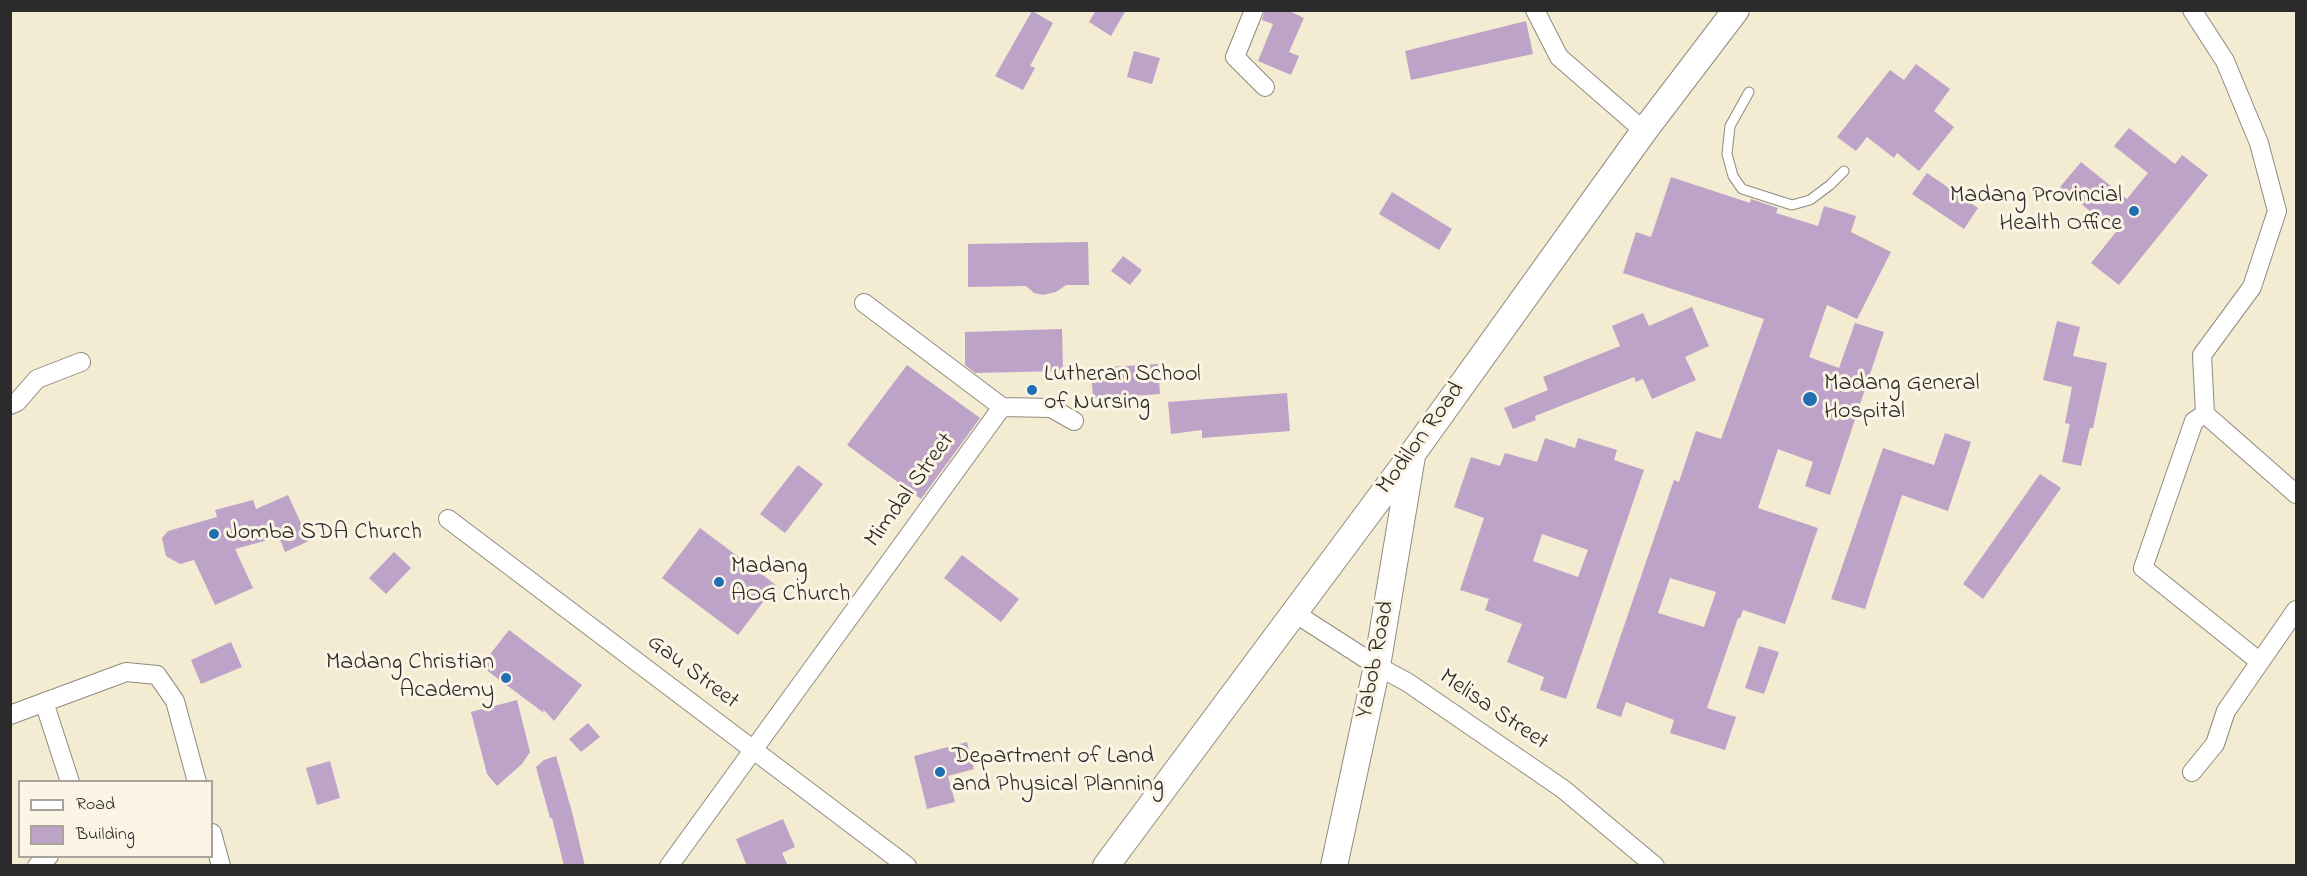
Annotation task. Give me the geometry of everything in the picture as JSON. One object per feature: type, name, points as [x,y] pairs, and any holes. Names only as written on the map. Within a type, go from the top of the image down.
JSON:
[{"type":"main road","name":"Modilon Road","points":[[1106,866],[1413,453],[1644,131],[1736,10]]},
{"type":"main road","name":"Yabob Road","points":[[1334,866],[1377,666],[1413,453]]},
{"type":"street","points":[[1254,10],[1235,57],[1265,87]]},
{"type":"street","points":[[1535,10],[1559,57],[1644,131]]},
{"type":"street","points":[[2192,10],[2225,61],[2259,143],[2277,211],[2252,287],[2202,355],[2205,414],[2296,494]]},
{"type":"street","points":[[864,303],[1002,407],[1052,408],[1074,421]]},
{"type":"street","points":[[10,405],[17,402],[37,379],[81,362]]},
{"type":"street","name":"Mimdal Street","points":[[669,866],[1002,407]]},
{"type":"street","points":[[2205,414],[2194,421],[2143,568],[2260,662]]},
{"type":"street","name":"Gau Street","points":[[448,519],[907,866]]},
{"type":"street","points":[[2192,772],[2215,744],[2226,711],[2296,610]]},
{"type":"street","name":"Melisa Street","points":[[1293,612],[1377,666],[1407,682],[1563,789],[1654,866]]},
{"type":"street","points":[[10,715],[126,672],[158,675],[175,701],[196,780]]},
{"type":"street","points":[[44,702],[69,780]]},
{"type":"street","points":[[213,836],[221,866]]},
{"type":"lane","points":[[1749,92],[1730,126],[1727,154],[1733,176],[1742,189],[1792,205],[1810,200],[1844,171]]},
{"type":"building","points":[[1096,10],[1126,10],[1111,36],[1089,22]]},
{"type":"building","points":[[1265,10],[1287,10],[1304,18],[1289,52],[1299,56],[1291,75],[1258,61],[1273,24],[1262,20]]},
{"type":"building","points":[[1032,11],[1053,23],[1030,66],[1035,68],[1023,90],[995,76]]},
{"type":"building","points":[[1526,21],[1533,54],[1411,80],[1405,51]]},
{"type":"building","points":[[1134,51],[1160,58],[1152,84],[1127,77]]},
{"type":"building","points":[[1916,64],[1950,89],[1934,111],[1954,127],[1919,171],[1897,153],[1894,158],[1867,137],[1856,151],[1837,137],[1890,70],[1904,80]]},
{"type":"building","name":"Madang Provincial Health Office","points":[[2129,128],[2175,164],[2182,155],[2208,175],[2119,285],[2091,263],[2116,232],[2060,187],[2081,162],[2127,199],[2148,173],[2114,146]]},
{"type":"building","points":[[1927,173],[1978,208],[1964,229],[1912,194]]},
{"type":"building","points":[[1671,177],[1750,203],[1751,199],[1778,208],[1776,213],[1818,226],[1824,206],[1856,216],[1851,232],[1891,252],[1857,319],[1827,305],[1809,357],[1839,368],[1855,323],[1884,332],[1830,495],[1805,486],[1813,462],[1778,449],[1758,508],[1818,528],[1785,624],[1743,610],[1738,618],[1707,708],[1736,717],[1725,750],[1670,733],[1674,720],[1626,702],[1621,717],[1596,708],[1674,480],[1679,482],[1696,431],[1721,439],[1764,319],[1623,273],[1636,232],[1651,237]],"holes":[[[1670,578],[1716,592],[1704,627],[1658,613]]]},
{"type":"building","points":[[1392,192],[1452,229],[1439,250],[1379,214]]},
{"type":"building","points":[[1088,242],[1089,285],[1066,285],[1056,292],[1043,295],[1034,293],[1026,286],[968,287],[968,244]]},
{"type":"building","points":[[1123,256],[1142,270],[1130,285],[1111,271]]},
{"type":"building","points":[[1692,307],[1709,346],[1685,357],[1696,380],[1652,399],[1643,379],[1636,382],[1634,377],[1535,416],[1536,420],[1513,429],[1504,408],[1548,390],[1543,377],[1620,346],[1612,326],[1643,313],[1649,326]]},
{"type":"building","points":[[2057,321],[2080,327],[2073,356],[2107,363],[2093,428],[2090,428],[2081,466],[2062,462],[2070,424],[2065,423],[2072,387],[2043,380]]},
{"type":"building","points":[[1062,329],[1063,371],[975,373],[965,365],[965,332]]},
{"type":"building","points":[[1158,364],[1160,394],[1093,399],[1091,368]]},
{"type":"building","points":[[907,365],[980,418],[921,499],[847,445]]},
{"type":"building","points":[[1287,393],[1290,431],[1202,438],[1202,430],[1171,434],[1168,402]]},
{"type":"building","points":[[1945,433],[1971,442],[1948,511],[1902,495],[1865,609],[1831,599],[1883,448],[1934,465]]},
{"type":"building","points":[[1545,438],[1575,448],[1578,438],[1617,450],[1614,460],[1644,470],[1566,699],[1540,690],[1544,677],[1507,662],[1522,624],[1485,610],[1489,599],[1460,590],[1484,518],[1454,507],[1471,457],[1500,466],[1505,453],[1537,462]],"holes":[[[1542,534],[1588,550],[1578,577],[1533,561]]]},
{"type":"building","points":[[798,465],[823,484],[785,533],[760,514]]},
{"type":"building","points":[[2040,474],[2061,488],[1983,599],[1963,584]]},
{"type":"building","points":[[288,495],[309,541],[285,552],[279,537],[235,549],[253,588],[215,605],[194,560],[180,564],[166,556],[162,538],[168,531],[217,517],[215,510],[253,500],[256,509]]},
{"type":"building","name":"Madang AOG Church","points":[[700,528],[776,585],[738,635],[662,578]]},
{"type":"building","points":[[394,552],[411,568],[386,594],[369,578]]},
{"type":"building","points":[[962,555],[1019,599],[1001,622],[944,578]]},
{"type":"building","points":[[509,630],[582,685],[554,721],[543,709],[544,713],[481,666]]},
{"type":"building","points":[[231,642],[242,667],[201,684],[191,660]]},
{"type":"building","points":[[1759,646],[1779,652],[1764,694],[1745,688]]},
{"type":"building","points":[[517,700],[530,752],[522,764],[497,786],[487,774],[471,712]]},
{"type":"building","points":[[588,723],[600,737],[581,752],[569,739]]},
{"type":"building","name":"Department of Land and Physical Planning","points":[[967,742],[974,769],[948,776],[955,802],[927,809],[914,756]]},
{"type":"building","points":[[556,756],[585,866],[564,866],[536,767],[544,760]]},
{"type":"building","points":[[330,761],[340,798],[317,805],[306,768]]},
{"type":"building","points":[[783,819],[795,847],[782,853],[788,866],[747,866],[736,839]]},
{"type":"place","name":"Madang Provincial Health Office","points":[[2134,211]]},
{"type":"place","name":"Lutheran School of Nursing","points":[[1032,390]]},
{"type":"place","name":"Madang General Hospital","points":[[1810,399]]},
{"type":"place","name":"Jomba SDA Church","points":[[214,534]]},
{"type":"place","name":"Madang AOG Church","points":[[719,582]]},
{"type":"place","name":"Madang Christian Academy","points":[[506,678]]},
{"type":"place","name":"Department of Land and Physical Planning","points":[[940,772]]}]
